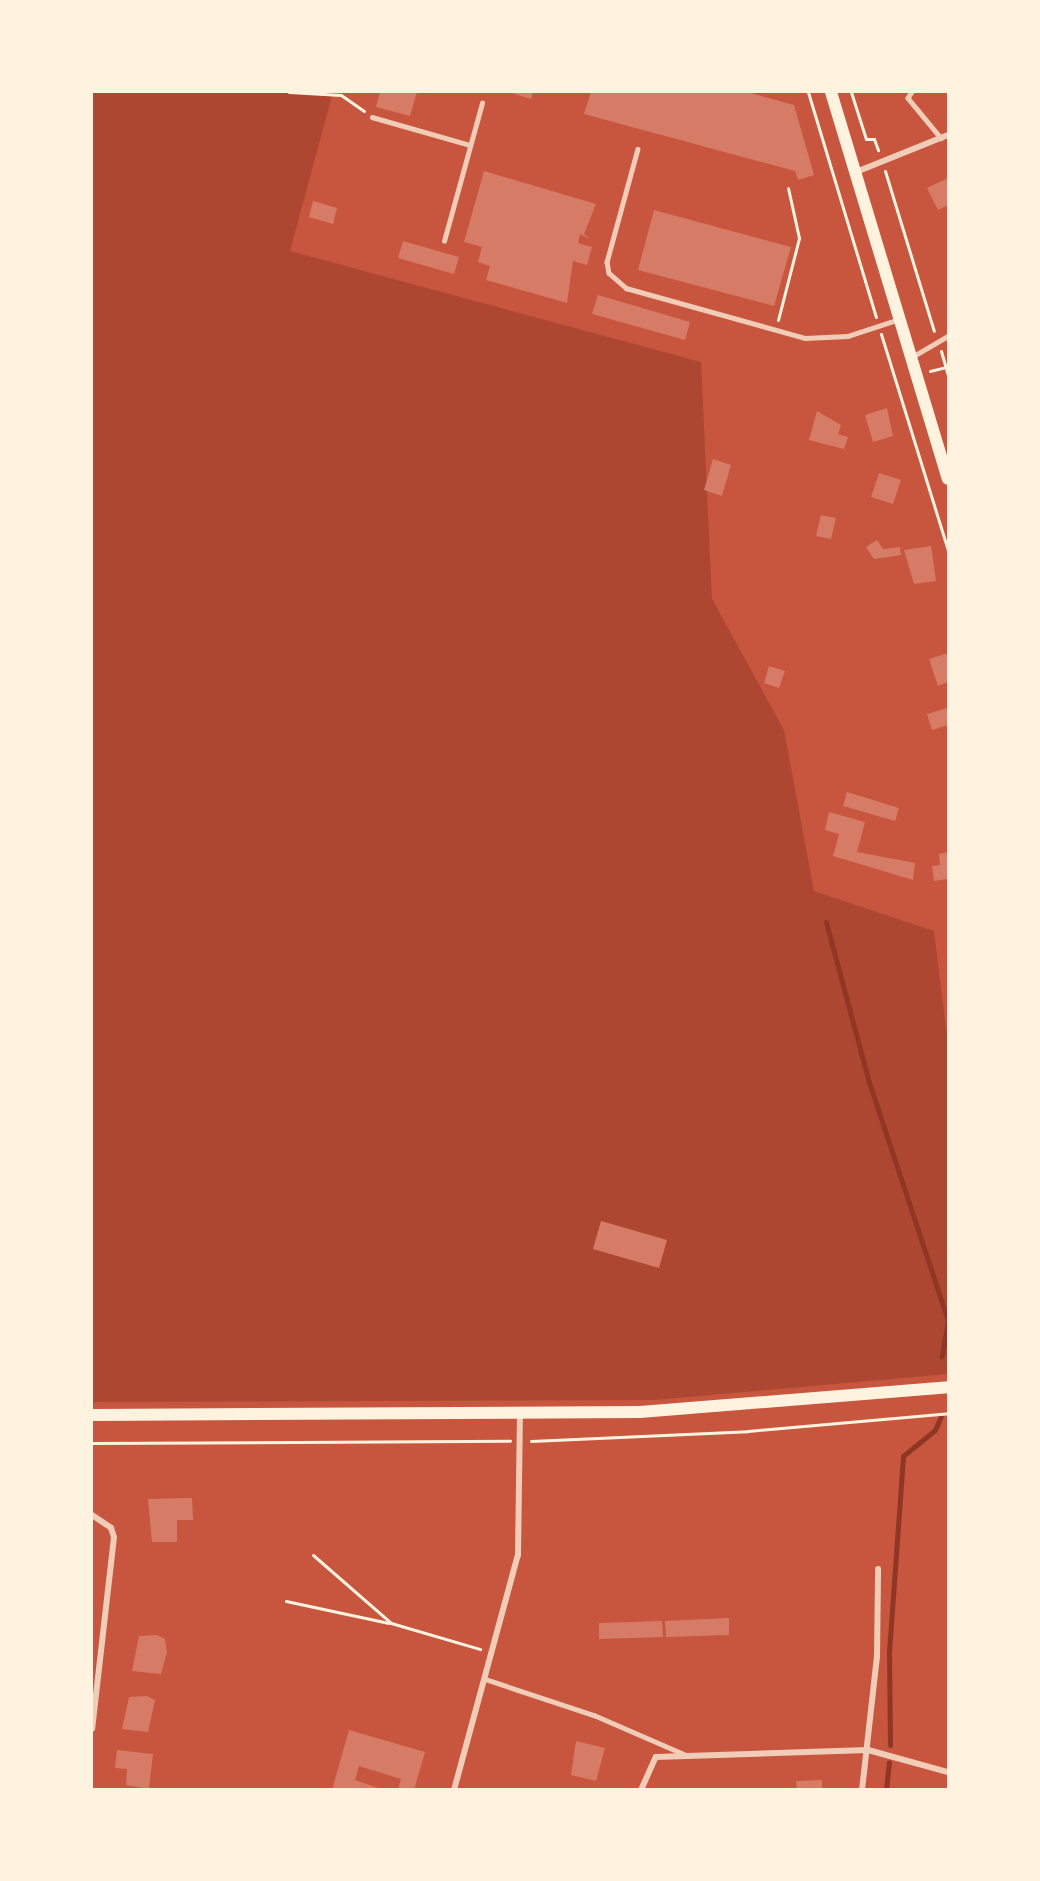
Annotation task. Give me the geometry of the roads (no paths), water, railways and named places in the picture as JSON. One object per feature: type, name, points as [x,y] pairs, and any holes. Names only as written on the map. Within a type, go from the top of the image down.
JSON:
[{"type":"main road","points":[[831,92],[948,474]]},
{"type":"main road","points":[[92,1415],[670,1411],[948,1387]]},
{"type":"street","points":[[855,172],[948,135]]},
{"type":"street","points":[[454,1790],[518,1555],[520,1413]]},
{"type":"street","points":[[92,1515],[111,1527],[114,1537],[92,1729]]},
{"type":"street","points":[[862,1790],[868,1750],[878,1569]]},
{"type":"street","points":[[641,1790],[656,1757],[868,1750],[948,1772]]},
{"type":"lane","points":[[912,92],[908,98],[941,138]]},
{"type":"lane","points":[[444,241],[482,103]]},
{"type":"lane","points":[[372,117],[470,145]]},
{"type":"lane","points":[[638,148],[609,252],[609,273],[638,292],[777,332],[834,338],[900,319]]},
{"type":"lane","points":[[912,357],[939,345],[948,336]]},
{"type":"lane","points":[[485,1679],[594,1715],[688,1756]]},
{"type":"waterway","points":[[826,922],[869,1082],[948,1321],[942,1356]]},
{"type":"waterway","points":[[890,1745],[889,1652],[903,1456],[935,1430],[941,1416]]},
{"type":"waterway","points":[[886,1790],[889,1762]]}]
